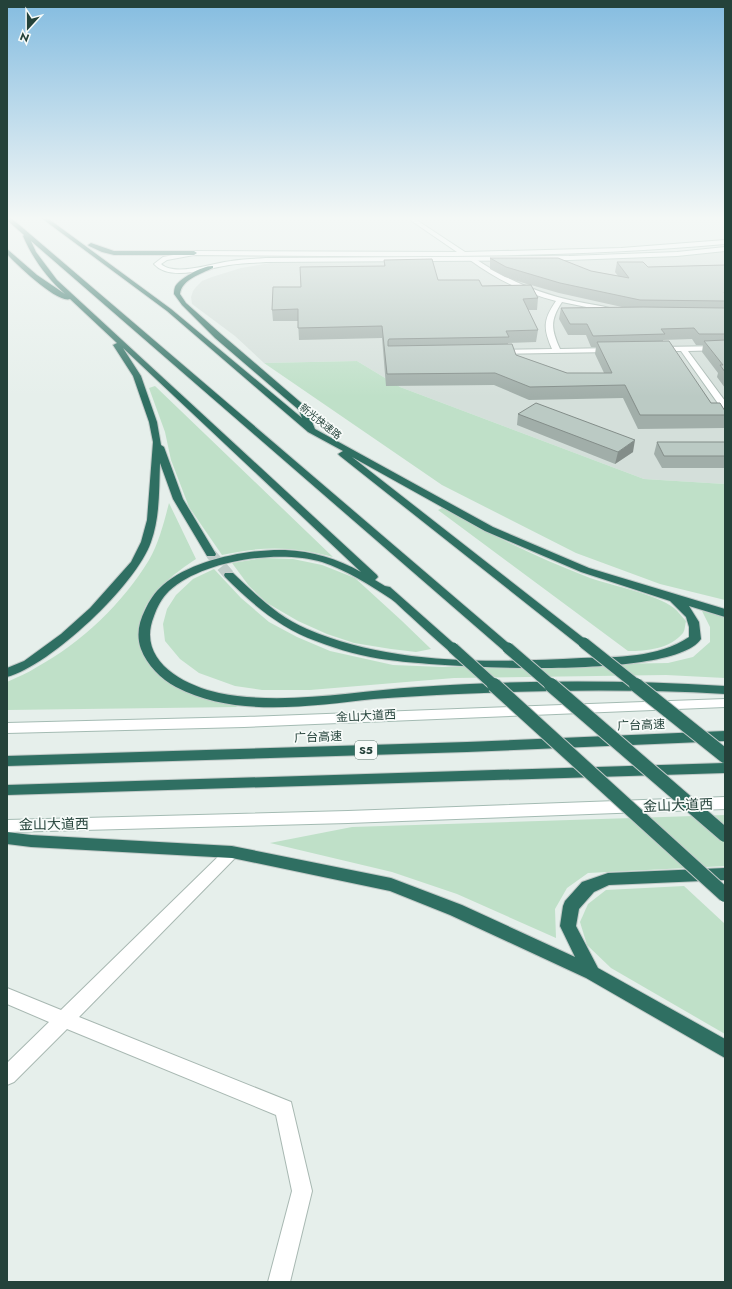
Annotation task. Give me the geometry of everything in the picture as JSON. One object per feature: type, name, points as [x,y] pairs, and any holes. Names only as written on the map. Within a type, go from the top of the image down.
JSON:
[{"type":"highway","points":[[35,277],[56,292],[83,306]]},
{"type":"highway","points":[[52,277],[392,595],[453,648],[725,895]]},
{"type":"highway","points":[[78,277],[725,835]]},
{"type":"highway","name":"新光快速路","points":[[125,277],[169,310],[311,430],[584,643],[725,756]]},
{"type":"highway","points":[[189,277],[178,287],[177,294],[184,304],[218,336],[303,409],[311,430],[489,529],[586,570],[669,597],[725,613]]},
{"type":"highway","points":[[109,332],[137,376],[153,422],[157,442],[178,499],[211,554]]},
{"type":"highway","points":[[7,673],[28,664],[65,637],[94,611],[136,562],[146,542],[152,520],[157,442]]},
{"type":"highway","points":[[392,595],[353,571],[332,562],[289,552],[268,552],[217,563],[192,573],[169,586],[152,606],[143,630],[149,656],[164,673],[191,690],[217,697],[240,700],[304,701],[420,692],[526,688],[676,687],[725,690]]},
{"type":"highway","points":[[229,575],[252,598],[275,616],[301,631],[336,643],[387,656],[503,665],[633,659],[665,654],[685,647],[695,639],[696,628],[692,617],[682,606],[669,597]]},
{"type":"highway","name":"广台高速","points":[[7,761],[404,749],[725,736]]},
{"type":"highway","points":[[7,790],[725,768]]},
{"type":"highway","points":[[7,838],[31,841],[232,852],[391,884],[456,910],[592,973],[725,1049]]},
{"type":"highway","points":[[592,973],[568,926],[571,906],[588,887],[608,879],[725,874]]},
{"type":"street","points":[[498,277],[514,285],[560,300],[618,311]]},
{"type":"street","points":[[557,351],[549,335],[549,321],[550,313],[560,300]]},
{"type":"street","points":[[683,348],[722,398],[725,407]]},
{"type":"street","points":[[651,349],[725,348]]},
{"type":"street","points":[[486,353],[620,350]]},
{"type":"street","name":"金山大道西","points":[[7,728],[244,722],[725,703]]},
{"type":"street","name":"金山大道西","points":[[7,826],[348,817],[725,803]]},
{"type":"street","points":[[7,1076],[232,852]]},
{"type":"street","points":[[7,996],[284,1109],[302,1191],[279,1282]]},
{"type":"shaded area","points":[[212,277],[725,277],[725,484],[644,479],[400,387],[357,361],[264,363],[235,336],[192,304],[191,297],[193,291],[202,281]]},
{"type":"green space","points":[[357,361],[400,387],[644,479],[725,484],[725,600],[660,584],[576,553],[442,485],[264,363]]},
{"type":"green space","points":[[155,386],[333,557],[318,553],[278,548],[251,550],[222,555],[189,507],[171,460],[165,432],[149,388]]},
{"type":"green space","points":[[169,503],[196,559],[174,575],[153,595],[144,610],[141,621],[142,631],[152,652],[159,661],[176,676],[198,689],[238,707],[7,710],[7,682],[34,669],[85,634],[114,606],[139,576],[156,547]]},
{"type":"green space","points":[[444,507],[497,537],[552,563],[590,578],[646,594],[666,603],[676,609],[686,621],[684,632],[672,643],[665,646],[650,650],[628,651],[438,510]]},
{"type":"green space","points":[[263,558],[293,559],[322,565],[355,578],[431,649],[416,652],[354,643],[327,634],[298,621],[267,603],[249,586],[232,563]]},
{"type":"green space","points":[[214,569],[241,598],[269,622],[297,637],[330,651],[393,665],[442,667],[668,663],[693,657],[710,642],[710,627],[702,611],[725,617],[725,678],[666,675],[454,678],[310,690],[262,690],[235,686],[199,673],[180,659],[165,641],[163,624],[167,609],[176,595],[193,579]]},
{"type":"green space","points":[[725,815],[725,866],[588,873],[567,888],[555,909],[556,938],[457,894],[392,872],[270,843],[352,827]]},
{"type":"green space","points":[[684,886],[725,924],[725,1034],[611,968],[587,945],[580,922],[588,904],[606,890]]},
{"type":"building","points":[[301,277],[437,277],[438,280],[479,280],[482,286],[531,285],[538,298],[523,299],[538,330],[506,331],[509,337],[389,339],[388,346],[512,344],[516,355],[567,373],[612,373],[597,342],[669,341],[711,403],[720,403],[725,411],[725,415],[640,415],[625,385],[530,387],[495,373],[387,374],[382,326],[298,328],[298,309],[272,310],[273,287],[301,287]]},
{"type":"building","points":[[540,277],[725,277],[725,301],[640,300],[560,283]]},
{"type":"building","points":[[561,308],[725,308],[725,334],[699,334],[694,328],[661,329],[665,334],[593,336],[587,324],[570,324]]},
{"type":"building","points":[[725,340],[725,372],[720,365],[723,365],[704,341]]},
{"type":"building","points":[[536,403],[635,440],[618,452],[518,414]]},
{"type":"building","points":[[657,442],[725,442],[725,456],[664,456]]},
{"type":"tunnel","points":[[211,554],[229,575]]}]
